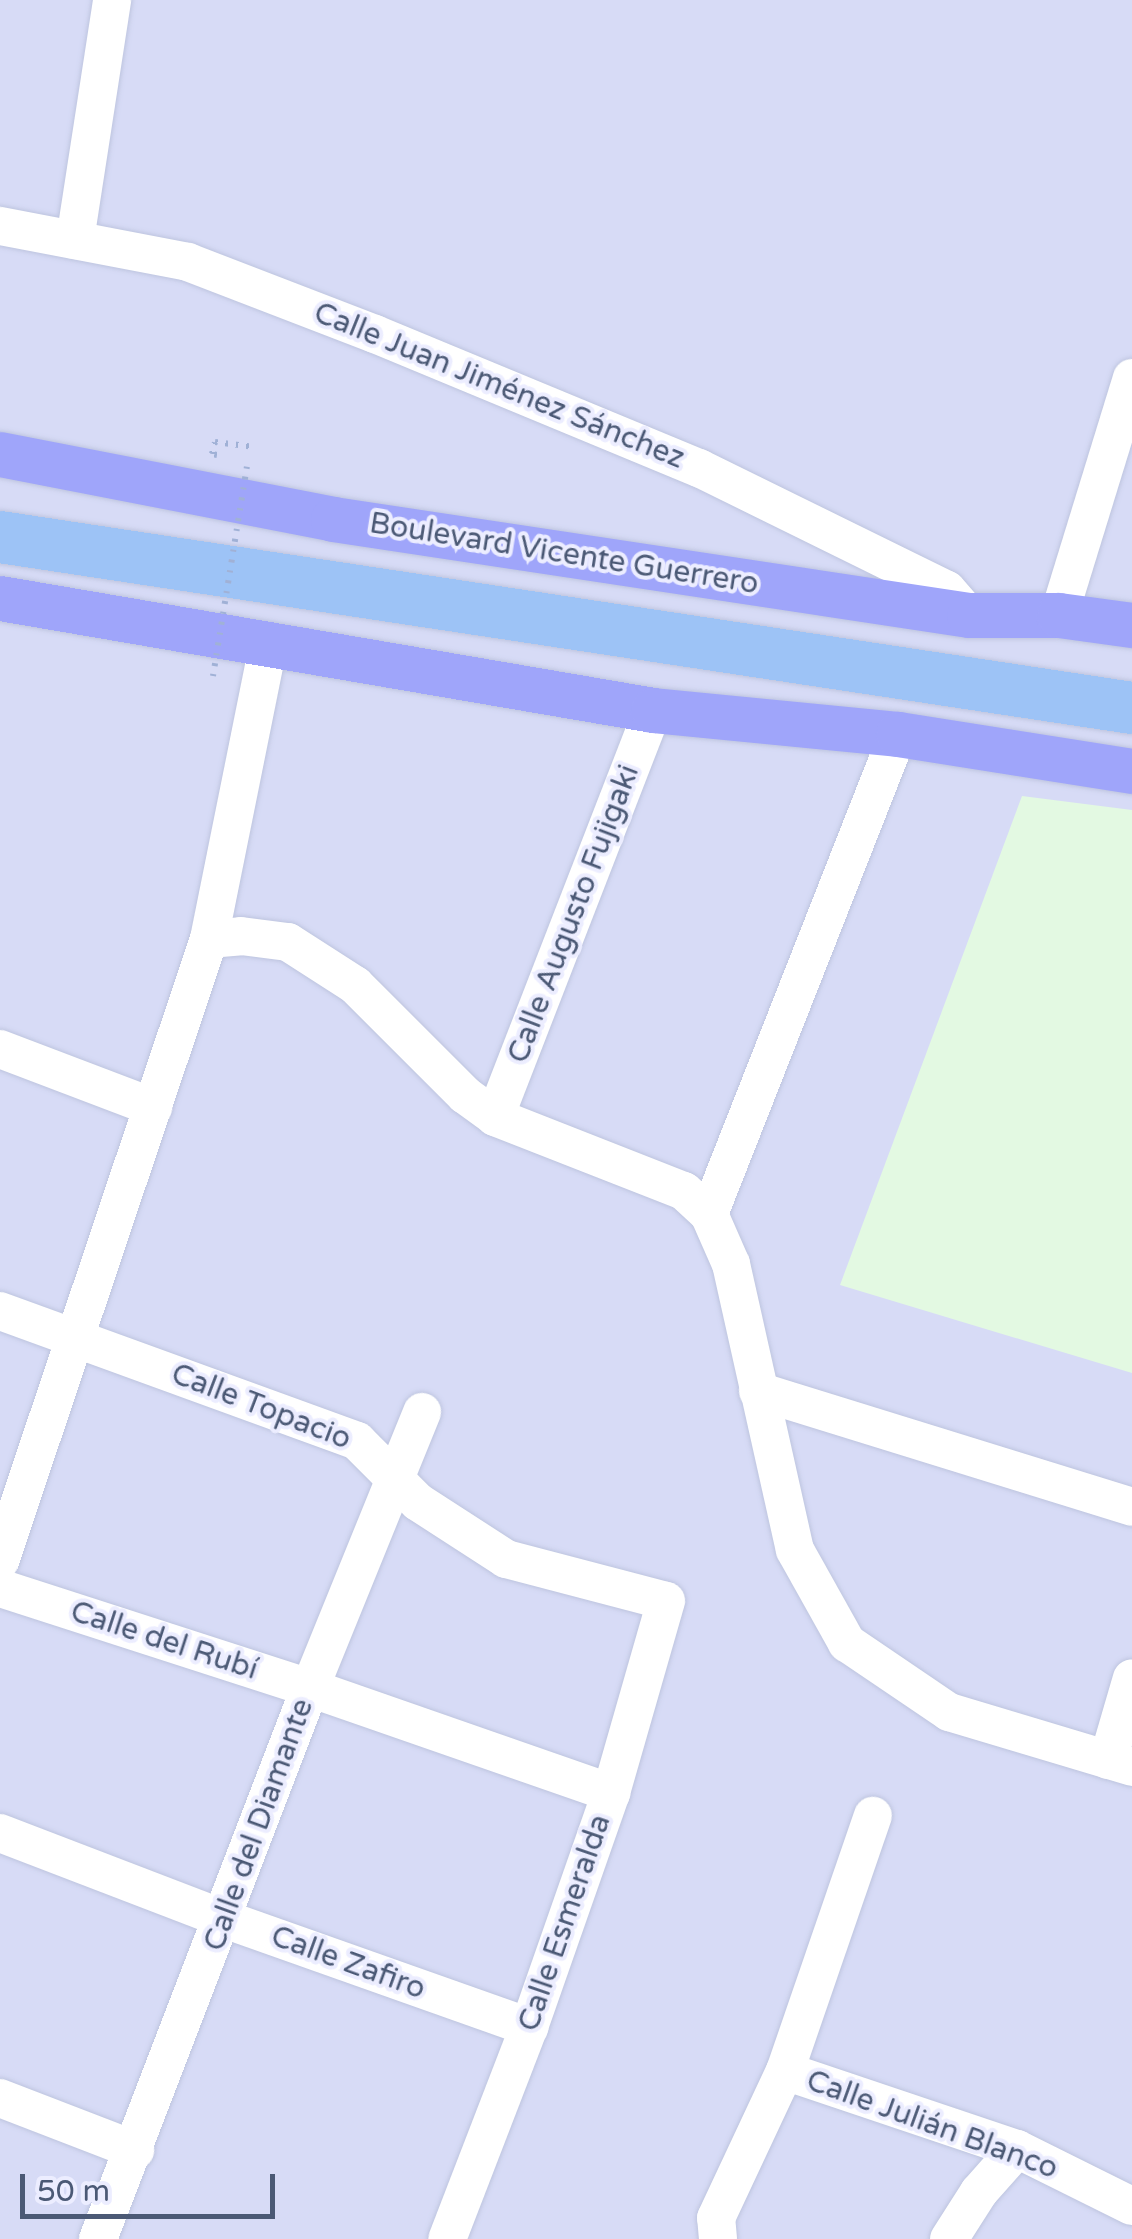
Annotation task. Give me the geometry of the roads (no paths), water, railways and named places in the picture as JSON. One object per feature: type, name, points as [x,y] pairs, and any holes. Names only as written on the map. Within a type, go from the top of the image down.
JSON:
[{"type":"highway","name":"Boulevard Vicente Guerrero","points":[[0,507],[550,585],[1132,677]]},
{"type":"highway","points":[[0,537],[1132,708]]},
{"type":"main road","name":"Boulevard Vicente Guerrero","points":[[0,454],[333,519],[969,615],[1059,615],[1132,624]]},
{"type":"main road","points":[[0,598],[654,710],[898,734],[1132,771]]},
{"type":"street","points":[[75,240],[112,0]]},
{"type":"street","name":"Calle Juan Jiménez Sánchez","points":[[0,226],[188,262],[699,468],[947,590],[969,615]]},
{"type":"street","points":[[1059,615],[1132,378]]},
{"type":"street","points":[[0,1561],[209,939],[268,646]]},
{"type":"street","name":"Calle Augusto Fujigaki","points":[[495,1118],[654,710]]},
{"type":"street","points":[[709,1214],[898,734]]},
{"type":"street","points":[[209,939],[241,936],[288,942],[355,986],[465,1095],[495,1118],[684,1191],[709,1214],[731,1264],[795,1550],[847,1644],[950,1712],[1120,1764],[1132,1678]]},
{"type":"street","points":[[0,1048],[153,1107]]},
{"type":"street","name":"Calle Topacio","points":[[0,1310],[358,1441],[396,1481],[452,1528],[506,1558],[666,1601]]},
{"type":"street","points":[[758,1391],[1132,1506]]},
{"type":"street","name":"Calle del Diamante","points":[[98,2239],[224,1920],[310,1688],[422,1412]]},
{"type":"street","name":"Calle del Rubí","points":[[0,1588],[310,1688],[611,1792]]},
{"type":"street","name":"Calle Esmeralda","points":[[446,2239],[529,2028],[611,1792],[666,1601]]},
{"type":"street","points":[[718,2239],[716,2218],[785,2071],[873,1816]]},
{"type":"street","name":"Calle Zafiro","points":[[0,1833],[224,1920],[529,2028]]},
{"type":"street","name":"Calle Julián Blanco","points":[[785,2071],[1017,2149],[1132,2206]]},
{"type":"street","points":[[0,2098],[135,2150]]},
{"type":"street","points":[[949,2239],[979,2192],[1017,2149]]}]
